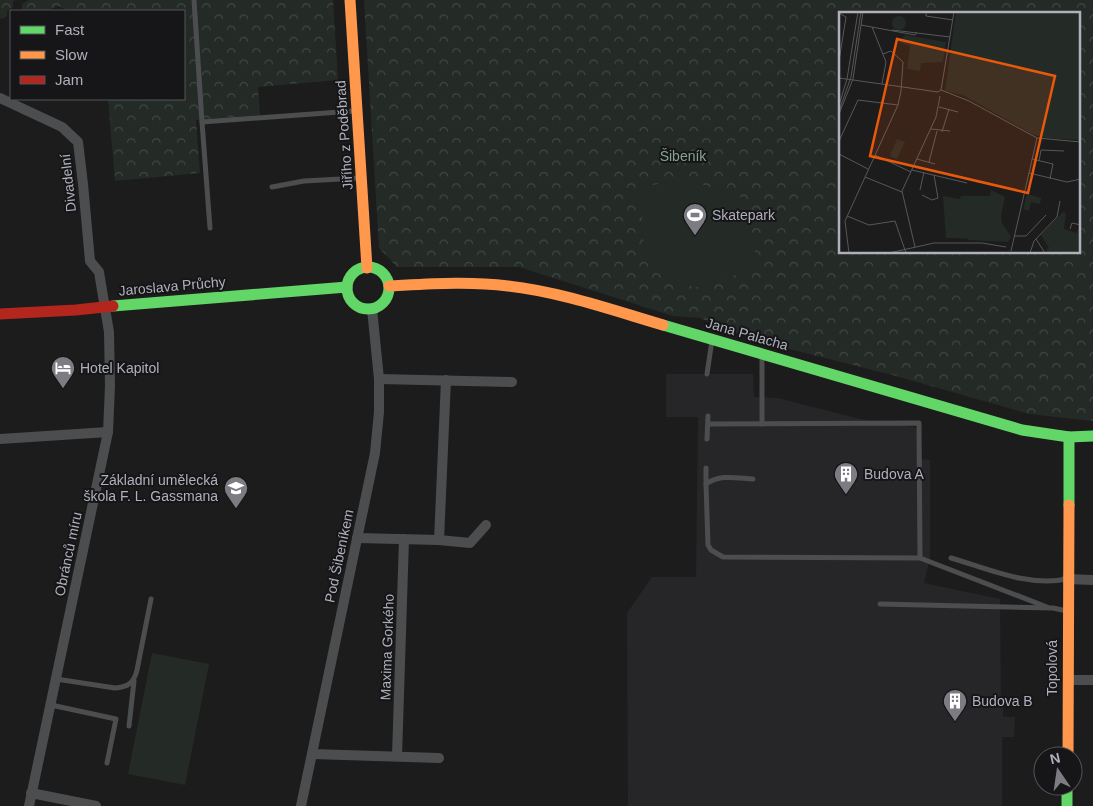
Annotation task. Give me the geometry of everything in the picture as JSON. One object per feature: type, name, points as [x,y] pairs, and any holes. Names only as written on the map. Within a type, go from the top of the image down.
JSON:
[{"type":"street","name":"Jiřího z Poděbrad","points":[[350,0],[367,268]]},
{"type":"street","name":"Divadelní","points":[[0,98],[62,127],[78,142],[90,260],[100,272],[105,306]]},
{"type":"street","points":[[367,268],[374,268],[384,275],[389,286],[383,303],[372,309],[354,304],[347,288],[348,282],[356,272],[367,268]]},
{"type":"street","name":"Jana Palacha","points":[[389,286],[465,283],[508,286],[564,296],[1022,430],[1069,437],[1093,436]]},
{"type":"street","name":"Jaroslava Průchy","points":[[0,314],[76,310],[105,306],[347,288]]},
{"type":"street","name":"Obránců míru","points":[[29,806],[108,432],[110,386],[109,332],[105,306]]},
{"type":"street","name":"Pod Šibeníkem","points":[[301,806],[375,453],[379,412],[372,309]]},
{"type":"street","points":[[378,379],[512,382]]},
{"type":"street","points":[[439,540],[446,380]]},
{"type":"street","points":[[0,439],[108,432]]},
{"type":"street","name":"Topolová","points":[[1068,746],[1067,579],[1069,437]]},
{"type":"street","points":[[357,538],[439,540],[470,543],[486,525]]},
{"type":"street","name":"Maxima Gorkého","points":[[397,756],[404,539]]},
{"type":"street","points":[[1067,579],[1093,580]]},
{"type":"street","points":[[1068,680],[1093,680]]},
{"type":"street","points":[[312,754],[439,758]]},
{"type":"street","points":[[31,792],[96,806]]},
{"type":"lane","points":[[194,0],[210,228]]},
{"type":"lane","points":[[202,122],[357,111]]},
{"type":"lane","points":[[272,187],[304,181],[362,178]]},
{"type":"lane","points":[[707,374],[712,339]]},
{"type":"lane","points":[[762,354],[762,424]]},
{"type":"lane","points":[[707,439],[708,416]]},
{"type":"lane","points":[[708,424],[919,424],[920,558]]},
{"type":"lane","points":[[706,468],[708,545],[711,550],[723,557],[920,558],[1047,607],[1067,612]]},
{"type":"lane","points":[[706,484],[714,478],[753,479]]},
{"type":"lane","points":[[951,558],[1021,580],[1054,582],[1067,579]]},
{"type":"lane","points":[[128,726],[134,680],[151,599]]},
{"type":"lane","points":[[880,604],[1047,607]]},
{"type":"lane","points":[[56,679],[115,688],[122,688],[134,680]]},
{"type":"lane","points":[[50,705],[116,719],[107,763]]},
{"type":"shaded area","points":[[666,374],[753,374],[754,397],[778,398],[860,419],[914,427],[918,430],[918,459],[930,460],[930,558],[924,583],[1000,599],[1001,706],[1003,707],[1003,717],[1015,717],[1014,737],[1002,737],[1002,806],[628,806],[627,613],[652,577],[696,577],[698,417],[666,417]]},
{"type":"green space","points":[[0,0],[15,0],[13,7],[7,11],[7,16],[2,19],[0,18]]},
{"type":"green space","points":[[29,0],[333,0],[338,80],[258,87],[260,115],[196,120],[200,173],[115,181],[108,100],[185,100],[185,10],[67,10],[58,6],[49,10],[22,10],[22,4]]},
{"type":"green space","name":"Šibeník","points":[[364,0],[1093,0],[1093,421],[1029,414],[896,376],[754,340],[700,318],[673,316],[519,267],[397,267],[379,248]]},
{"type":"green space","name":"Skatepark","points":[[672,181],[704,185],[724,193],[734,194],[742,198],[746,203],[739,222],[743,232],[753,245],[755,252],[753,259],[744,272],[698,287],[681,284],[670,279],[659,269],[644,245],[642,212],[637,191],[639,184],[649,186]]},
{"type":"green space","points":[[152,653],[209,664],[185,785],[128,774]]},
{"type":"traffic: fast","points":[[368,267],[383,273],[389,288],[383,303],[368,309],[353,303],[347,288],[353,273],[368,267]]},
{"type":"traffic: fast","points":[[113,306],[347,287]]},
{"type":"traffic: fast","points":[[663,325],[1022,430],[1069,437],[1093,436]]},
{"type":"traffic: fast","points":[[1069,437],[1069,505]]},
{"type":"traffic: fast","points":[[1067,796],[1067,806]]},
{"type":"traffic: slow","points":[[350,0],[367,268]]},
{"type":"traffic: slow","points":[[389,286],[463,283],[493,284],[528,289],[586,302],[663,325]]},
{"type":"traffic: slow","points":[[1068,746],[1069,505]]},
{"type":"traffic: jam","points":[[0,314],[113,306]]},
{"type":"place","name":"Skatepark","points":[[695,236]]},
{"type":"place","name":"Hotel Kapitol","points":[[63,389]]},
{"type":"place","name":"Budova A","points":[[846,495]]},
{"type":"place","name":"Základní umělecká škola F. L. Gassmana","points":[[236,509]]},
{"type":"place","name":"Budova B","points":[[955,722]]}]
